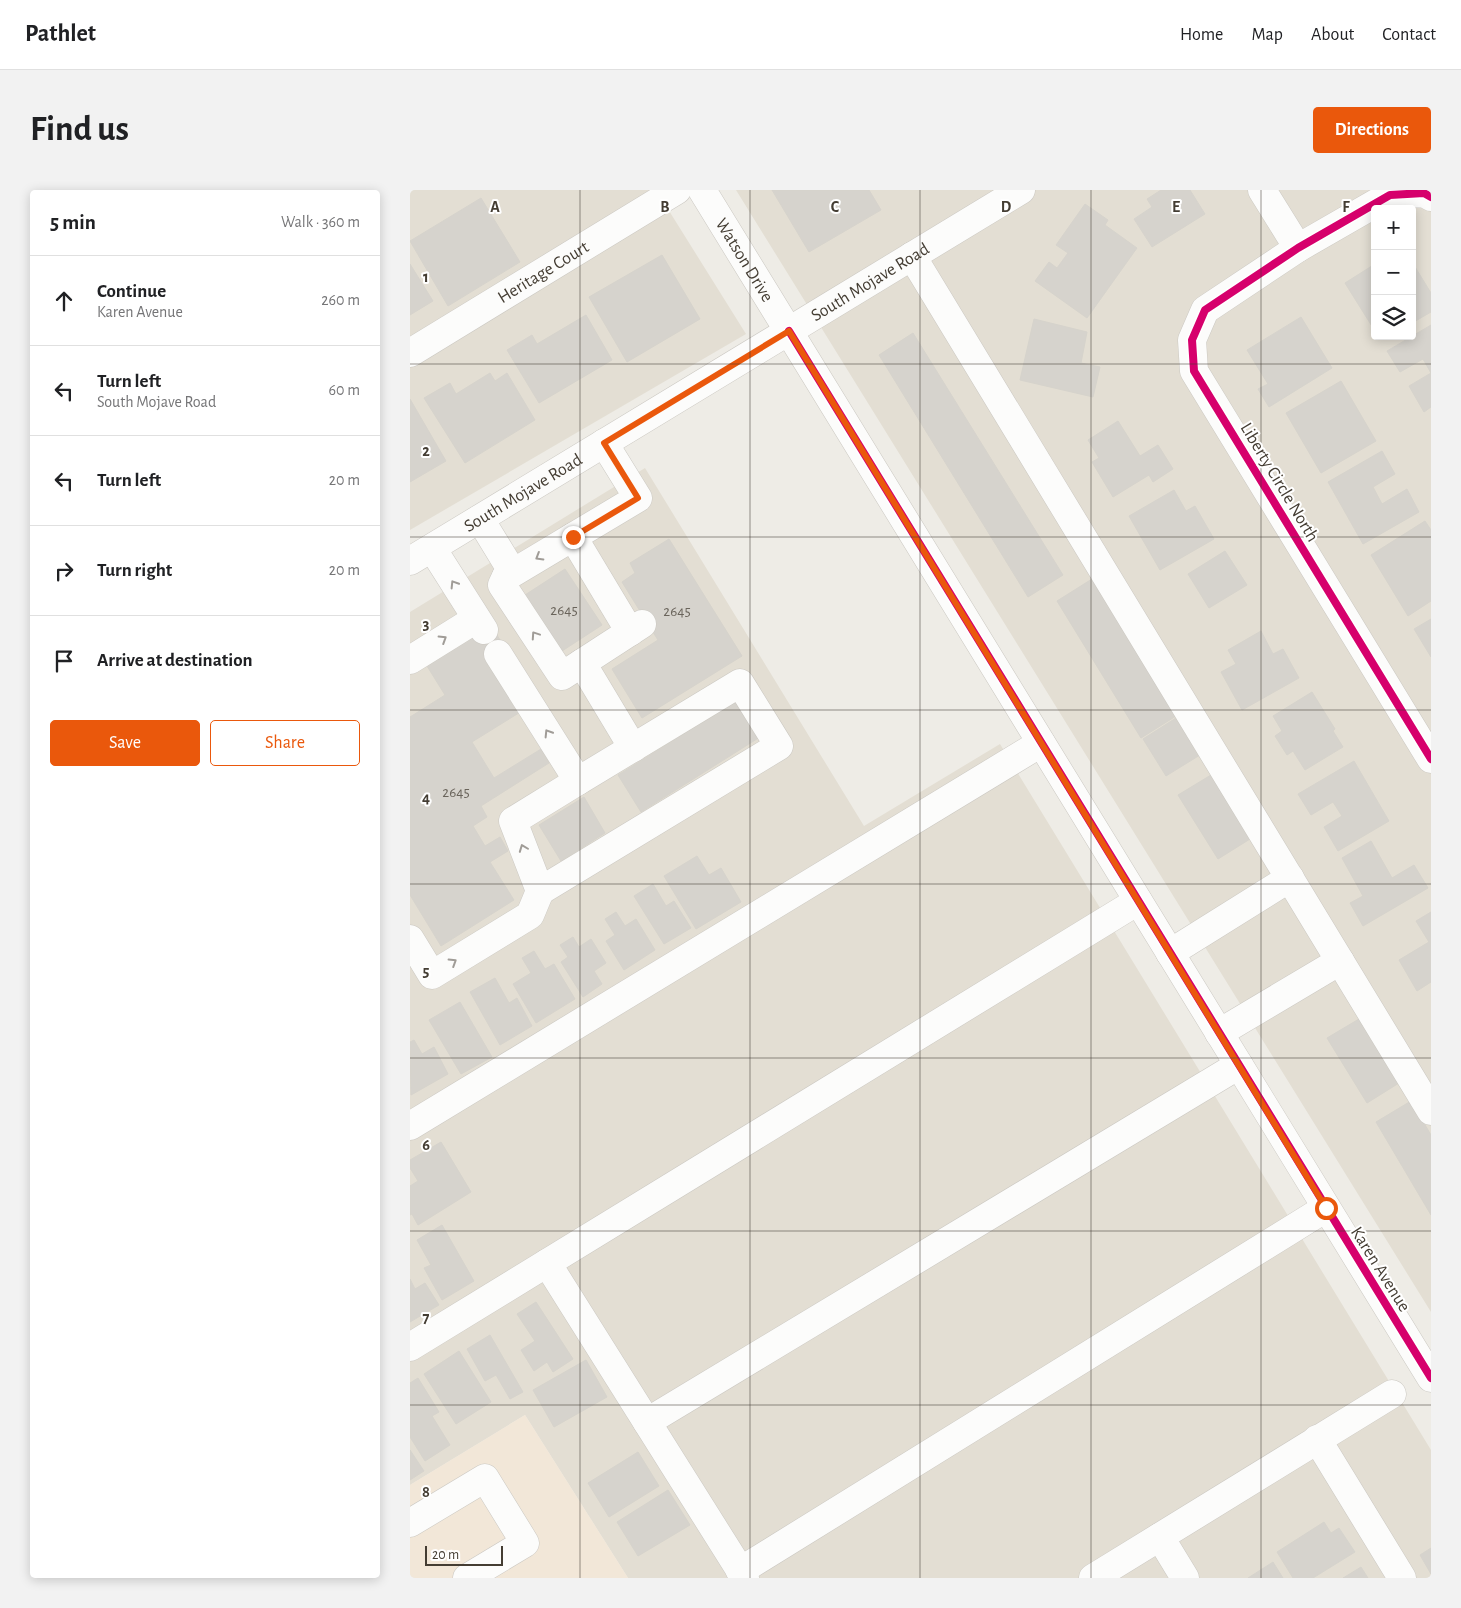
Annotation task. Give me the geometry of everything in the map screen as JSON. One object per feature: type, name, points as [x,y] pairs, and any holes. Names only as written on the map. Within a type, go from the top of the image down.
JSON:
[{"type":"street","name":"Heritage Court","points":[[410,353],[677,190]]},
{"type":"street","name":"Watson Drive","points":[[702,190],[789,331]]},
{"type":"street","name":"South Mojave Road","points":[[421,555],[1020,190]]},
{"type":"street","points":[[1262,190],[1298,248]]},
{"type":"street","name":"Liberty Circle North","points":[[1431,196],[1424,193],[1390,194],[1298,248],[1206,310],[1192,340],[1194,371],[1431,759]]},
{"type":"street","points":[[912,256],[1431,1111]]},
{"type":"street","name":"Karen Avenue","points":[[789,331],[1431,1378]]},
{"type":"street","points":[[506,577],[638,498],[604,443]]},
{"type":"street","points":[[480,519],[510,568],[502,586],[572,669],[633,748]]},
{"type":"street","points":[[572,669],[636,628],[573,537]]},
{"type":"street","points":[[410,660],[480,625],[421,555]]},
{"type":"street","points":[[498,654],[578,781]]},
{"type":"street","points":[[410,939],[432,975],[530,914],[540,891],[779,746],[740,683],[513,820],[540,891]]},
{"type":"street","points":[[410,1126],[1041,743]]},
{"type":"street","points":[[1170,953],[1290,878]]},
{"type":"street","points":[[410,1347],[1138,901]]},
{"type":"street","points":[[1219,1033],[1340,961]]},
{"type":"street","points":[[647,1422],[1239,1065]]},
{"type":"street","points":[[547,1263],[743,1574],[1326,1208]]},
{"type":"street","points":[[1093,1578],[1392,1394]]},
{"type":"street","points":[[1317,1439],[1402,1578]]},
{"type":"street","points":[[410,1523],[485,1478],[525,1543],[467,1578]]},
{"type":"street","points":[[1160,1537],[1185,1578]]},
{"type":"shaded area","points":[[410,190],[656,190],[746,334],[410,530]]},
{"type":"shaded area","points":[[736,190],[1431,190],[1431,1312]]},
{"type":"shaded area","points":[[645,468],[864,826],[1000,744],[1431,1450],[1431,1578],[628,1578],[525,1415],[410,1485],[410,612]]},
{"type":"shaded area","points":[[525,1415],[628,1578],[410,1578],[410,1485]]},
{"type":"building","points":[[772,190],[869,190],[881,210],[809,252]]},
{"type":"building","points":[[1161,190],[1190,190],[1205,214],[1152,247],[1134,219],[1152,207],[1147,199]]},
{"type":"building","points":[[481,198],[520,262],[448,306],[410,241]]},
{"type":"building","points":[[1085,204],[1108,220],[1105,225],[1137,248],[1087,318],[1035,281],[1049,262],[1057,268],[1068,253],[1056,245]]},
{"type":"building","points":[[662,255],[700,319],[627,362],[589,297]]},
{"type":"building","points":[[410,264],[433,301],[410,315]]},
{"type":"building","points":[[1371,267],[1371,325],[1345,283]]},
{"type":"building","points":[[1416,269],[1431,293],[1431,312],[1416,321]]},
{"type":"building","points":[[586,315],[612,360],[539,403],[507,350],[532,335],[537,344]]},
{"type":"building","points":[[1301,317],[1332,368],[1269,407],[1258,389],[1268,384],[1247,350]]},
{"type":"building","points":[[1034,319],[1087,332],[1081,363],[1100,367],[1093,397],[1020,380]]},
{"type":"building","points":[[1431,325],[1431,373],[1423,359],[1400,372],[1387,351],[1406,340],[1416,340],[1416,334]]},
{"type":"building","points":[[913,333],[1063,575],[1028,597],[879,355]]},
{"type":"building","points":[[490,373],[495,381],[507,373],[535,420],[465,463],[424,398],[450,383],[456,394]]},
{"type":"building","points":[[1431,373],[1431,407],[1424,412],[1409,386]]},
{"type":"building","points":[[1341,381],[1376,441],[1321,473],[1286,413]]},
{"type":"building","points":[[410,399],[446,461],[410,482]]},
{"type":"building","points":[[1118,421],[1140,456],[1158,445],[1173,469],[1153,482],[1149,475],[1113,497],[1092,462],[1099,458],[1088,440]]},
{"type":"building","points":[[1382,451],[1395,474],[1373,487],[1382,504],[1407,489],[1419,512],[1363,544],[1328,482]]},
{"type":"building","points":[[1174,490],[1186,511],[1195,506],[1214,539],[1160,570],[1129,516]]},
{"type":"building","points":[[1425,521],[1431,530],[1431,601],[1408,616],[1371,555]]},
{"type":"building","points":[[669,539],[742,656],[642,718],[612,669],[658,640],[622,582],[635,573],[630,563]]},
{"type":"building","points":[[1225,551],[1247,585],[1209,608],[1188,574]]},
{"type":"building","points":[[565,569],[602,625],[562,651],[525,595]]},
{"type":"building","points":[[1092,579],[1176,716],[1141,738],[1057,601]]},
{"type":"building","points":[[1431,619],[1431,657],[1414,629]]},
{"type":"building","points":[[491,626],[506,649],[522,711],[472,742],[494,778],[541,749],[549,763],[481,806],[487,817],[473,826],[485,846],[500,837],[508,851],[490,862],[514,900],[441,946],[410,895],[410,717],[445,695],[427,666]]},
{"type":"building","points":[[1261,631],[1273,654],[1283,649],[1299,678],[1242,710],[1221,672],[1236,664],[1228,650]]},
{"type":"building","points":[[1312,692],[1335,729],[1333,731],[1343,747],[1305,770],[1293,751],[1287,755],[1275,736],[1282,731],[1273,716]]},
{"type":"building","points":[[737,701],[760,737],[641,812],[618,775]]},
{"type":"building","points":[[1176,718],[1200,755],[1166,776],[1143,739]]},
{"type":"building","points":[[1354,761],[1389,821],[1338,851],[1324,827],[1342,816],[1333,802],[1311,815],[1298,794]]},
{"type":"building","points":[[1211,775],[1250,839],[1218,859],[1178,795]]},
{"type":"building","points":[[584,797],[605,833],[561,861],[539,825]]},
{"type":"building","points":[[1371,841],[1392,878],[1414,865],[1428,888],[1363,926],[1350,903],[1363,896],[1342,858]]},
{"type":"building","points":[[697,856],[709,875],[721,868],[741,902],[696,929],[664,876]]},
{"type":"building","points":[[653,884],[666,906],[674,901],[691,928],[664,944],[634,896]]},
{"type":"building","points":[[616,912],[625,926],[636,919],[655,950],[624,970],[606,941],[615,935],[605,919]]},
{"type":"building","points":[[1431,912],[1431,982],[1417,991],[1399,960],[1429,942],[1416,921]]},
{"type":"building","points":[[573,937],[579,947],[591,939],[606,963],[594,971],[602,984],[583,997],[561,962],[568,957],[560,945]]},
{"type":"building","points":[[534,951],[545,969],[554,964],[575,999],[536,1023],[513,984],[531,973],[522,958]]},
{"type":"building","points":[[495,978],[509,1003],[517,998],[532,1026],[500,1045],[470,992]]},
{"type":"building","points":[[460,1002],[492,1057],[461,1074],[429,1020]]},
{"type":"building","points":[[1359,1019],[1399,1083],[1367,1103],[1327,1038]]},
{"type":"building","points":[[414,1040],[422,1054],[434,1047],[448,1074],[411,1095],[410,1042]]},
{"type":"building","points":[[1411,1101],[1431,1135],[1431,1215],[1376,1122]]},
{"type":"building","points":[[441,1142],[471,1192],[418,1225],[412,1214],[410,1215],[410,1186],[418,1181],[410,1168],[410,1160]]},
{"type":"building","points":[[442,1225],[474,1281],[442,1300],[424,1268],[431,1265],[417,1240]]},
{"type":"building","points":[[410,1279],[415,1289],[425,1283],[439,1305],[410,1322]]},
{"type":"building","points":[[536,1302],[573,1359],[553,1372],[547,1362],[534,1371],[521,1350],[535,1341],[517,1314]]},
{"type":"building","points":[[490,1335],[523,1392],[510,1399],[496,1375],[485,1381],[467,1349]]},
{"type":"building","points":[[459,1351],[491,1402],[456,1424],[424,1374]]},
{"type":"building","points":[[586,1360],[607,1397],[554,1427],[533,1390]]},
{"type":"building","points":[[418,1378],[439,1412],[432,1416],[450,1445],[425,1461],[410,1437],[410,1383]]},
{"type":"building","points":[[410,1450],[424,1471],[410,1480]]},
{"type":"building","points":[[638,1452],[659,1486],[609,1517],[588,1483]]},
{"type":"building","points":[[668,1490],[690,1525],[638,1556],[617,1522]]},
{"type":"building","points":[[1324,1522],[1331,1533],[1339,1528],[1355,1552],[1313,1578],[1293,1578],[1277,1552]]},
{"type":"building","points":[[1431,1548],[1431,1574],[1420,1555]]},
{"type":"building","points":[[1273,1562],[1283,1578],[1248,1578]]},
{"type":"building","points":[[1361,1567],[1368,1578],[1343,1578]]},
{"type":"cycle path","points":[[1431,197],[1424,193],[1390,195],[1298,248],[1205,310],[1192,340],[1194,371],[1431,759]]},
{"type":"cycle path","points":[[789,331],[1431,1378]]},
{"type":"route","points":[[573,537],[638,498],[604,443],[789,331],[1326,1208]]}]
